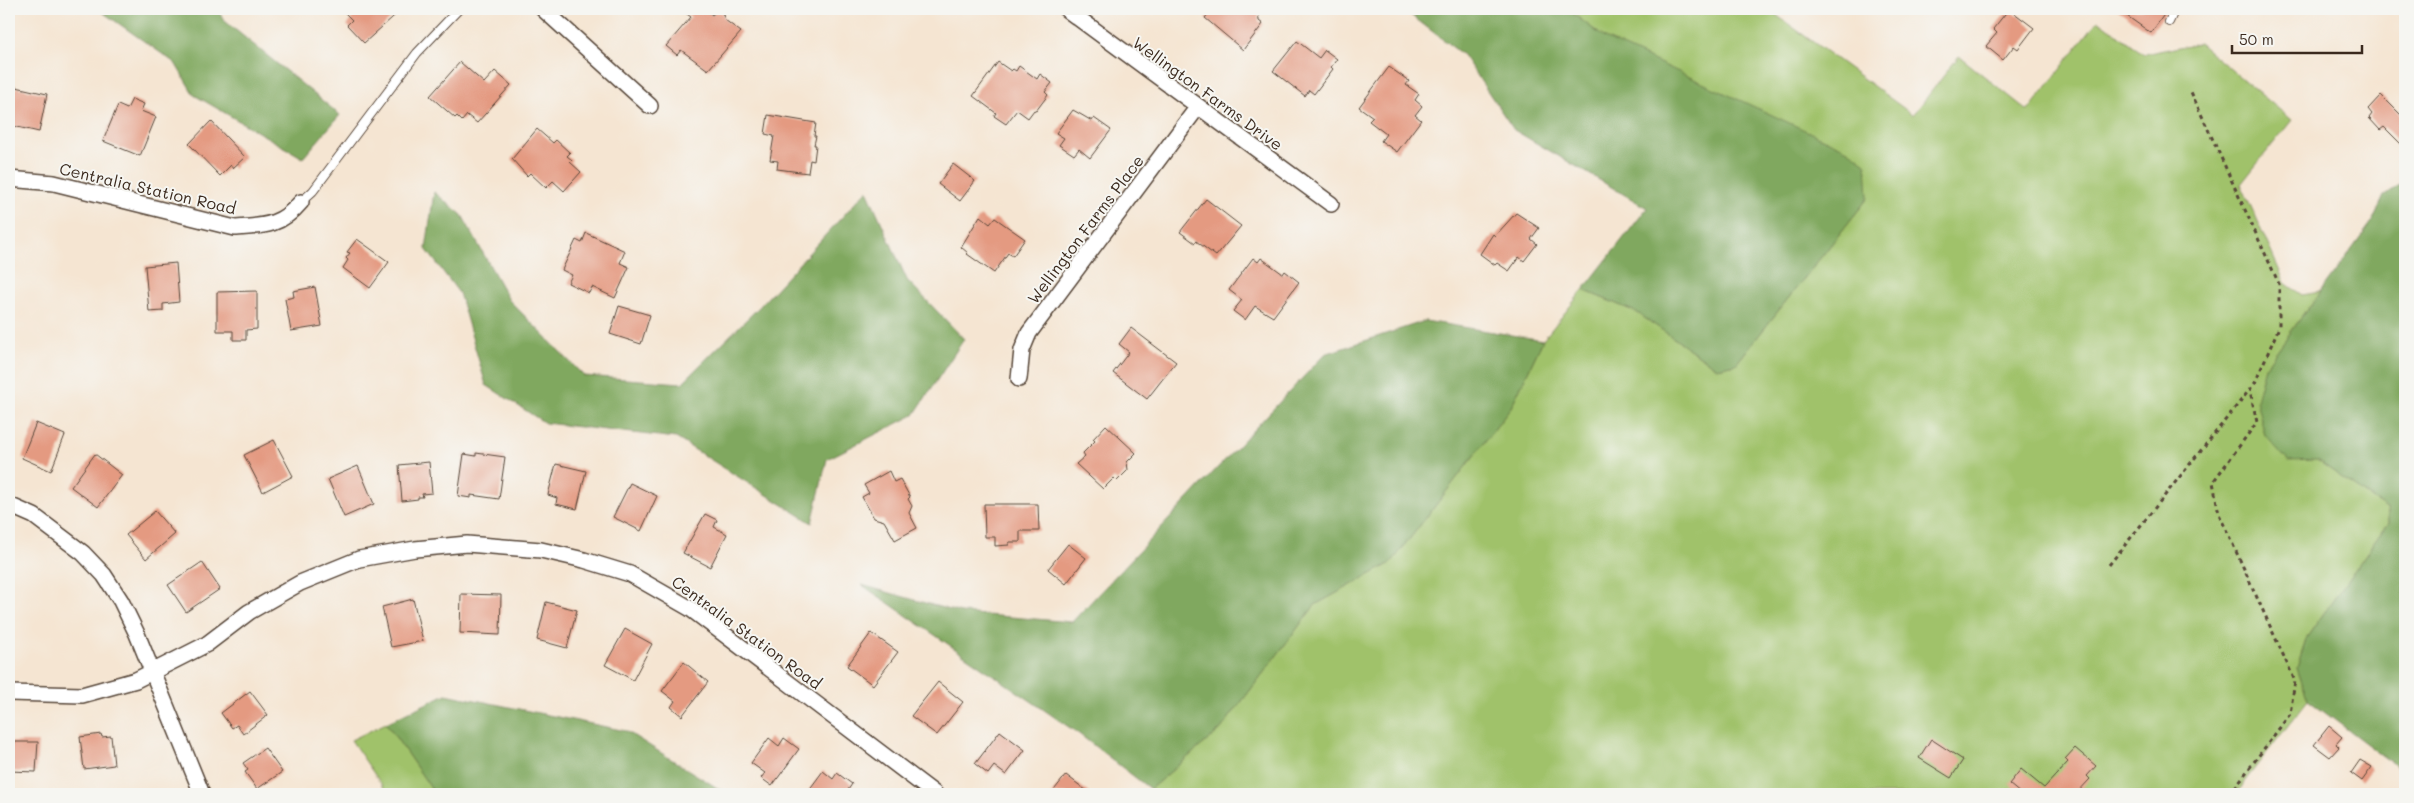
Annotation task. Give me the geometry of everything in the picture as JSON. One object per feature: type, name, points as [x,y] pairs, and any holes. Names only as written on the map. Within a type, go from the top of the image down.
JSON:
[{"type":"street","points":[[543,9],[650,106]]},
{"type":"street","name":"Wellington Farms Drive","points":[[1066,9],[1197,108],[1331,204]]},
{"type":"street","name":"Wellington Farms Place","points":[[1019,379],[1022,350],[1029,333],[1197,108]]},
{"type":"street","name":"Centralia Station Road","points":[[9,180],[54,183],[235,228],[255,227],[277,222],[289,216],[301,202]]},
{"type":"street","points":[[9,505],[34,516],[61,535],[83,553],[104,575],[121,601],[202,794]]},
{"type":"street","name":"Centralia Station Road","points":[[9,693],[82,695],[136,680],[206,644],[249,612],[300,583],[359,559],[415,549],[467,544],[541,550],[584,560],[630,574],[691,609],[935,794]]},
{"type":"lane","points":[[301,202],[313,191],[417,53],[459,9]]},
{"type":"lane","points":[[2169,22],[2175,9]]},
{"type":"path","points":[[2109,565],[2255,383],[2279,327],[2279,284],[2191,92]]},
{"type":"path","points":[[2230,794],[2290,714],[2295,681],[2219,514],[2213,482],[2257,422],[2250,390]]},
{"type":"green space","points":[[98,9],[216,9],[226,22],[340,115],[303,158],[194,95],[175,63]]},
{"type":"green space","points":[[1403,9],[1567,9],[1605,38],[1848,150],[1866,163],[1868,198],[1736,364],[1717,368],[1636,312],[1583,290],[1647,208],[1514,130],[1463,55]]},
{"type":"green space","points":[[1567,9],[1768,9],[1913,115],[1959,56],[2028,111],[2098,20],[2144,54],[2199,43],[2292,120],[2241,184],[2285,283],[2302,295],[2320,292],[2265,367],[2257,400],[2265,435],[2317,460],[2388,510],[2388,523],[2307,637],[2297,668],[2308,700],[2244,782],[2238,794],[1156,794],[1150,789],[1220,730],[1315,605],[1391,563],[1510,409],[1543,340],[1583,290],[1636,312],[1717,368],[1736,364],[1868,198],[1605,38]]},
{"type":"green space","points":[[2405,181],[2404,772],[2308,700],[2297,668],[2307,637],[2388,523],[2388,510],[2317,460],[2288,461],[2265,435],[2256,400],[2265,367],[2372,222],[2384,196]]},
{"type":"green space","points":[[867,190],[907,280],[964,339],[914,415],[827,459],[812,523],[676,438],[545,423],[486,385],[459,293],[426,249],[434,192],[462,215],[509,300],[584,376],[682,383],[760,306]]},
{"type":"green space","points":[[1425,321],[1543,340],[1510,409],[1391,563],[1315,605],[1220,730],[1150,789],[1079,734],[862,585],[961,613],[1072,622],[1325,354]]},
{"type":"green space","points":[[446,694],[626,731],[727,794],[435,794],[386,723]]},
{"type":"green space","points":[[386,723],[435,794],[388,794],[351,740]]},
{"type":"building","points":[[341,9],[402,9],[364,43],[347,25],[352,20]]},
{"type":"building","points":[[680,9],[705,9],[712,15],[717,11],[722,12],[725,20],[741,32],[708,70],[681,50],[677,55],[666,46],[691,17]]},
{"type":"building","points":[[1212,9],[1258,9],[1259,21],[1263,24],[1243,50],[1205,18]]},
{"type":"building","points":[[2009,9],[2034,28],[2018,49],[2014,46],[2003,60],[1986,46],[1997,33],[1993,29]]},
{"type":"building","points":[[2117,9],[2168,9],[2151,33]]},
{"type":"building","points":[[1297,41],[1319,58],[1325,50],[1337,59],[1331,67],[1333,69],[1314,94],[1309,90],[1305,96],[1273,71]]},
{"type":"building","points":[[460,62],[484,83],[495,71],[511,85],[477,123],[467,115],[462,121],[457,116],[455,118],[430,96]]},
{"type":"building","points":[[998,62],[1011,71],[1013,69],[1016,71],[1019,66],[1037,79],[1040,74],[1052,83],[1045,92],[1048,95],[1028,118],[1017,110],[1006,124],[994,116],[996,113],[973,96]]},
{"type":"building","points":[[1389,67],[1409,81],[1406,85],[1419,94],[1415,100],[1422,106],[1415,115],[1421,120],[1397,152],[1381,141],[1386,134],[1369,121],[1373,117],[1359,107]]},
{"type":"building","points":[[16,87],[47,94],[39,132],[9,125]]},
{"type":"building","points":[[2381,95],[2405,119],[2405,148],[2384,127],[2380,130],[2369,118],[2372,114],[2368,109]]},
{"type":"building","points":[[132,99],[144,104],[141,111],[156,117],[140,156],[103,141],[118,105],[127,109]]},
{"type":"building","points":[[1073,110],[1092,121],[1094,118],[1111,130],[1090,158],[1079,149],[1074,155],[1059,145],[1064,138],[1056,133]]},
{"type":"building","points":[[768,115],[816,123],[814,161],[810,160],[808,173],[777,169],[778,161],[770,160],[774,136],[765,134]]},
{"type":"building","points":[[211,121],[245,157],[233,168],[231,165],[220,176],[189,144]]},
{"type":"building","points":[[537,129],[553,143],[556,140],[570,153],[567,156],[572,160],[570,162],[581,172],[564,191],[553,181],[546,188],[530,173],[527,176],[512,159]]},
{"type":"building","points":[[953,164],[975,181],[960,201],[938,184]]},
{"type":"building","points":[[1206,199],[1241,226],[1216,256],[1180,232]]},
{"type":"building","points":[[1516,213],[1539,228],[1531,239],[1537,244],[1524,261],[1519,257],[1509,271],[1497,263],[1495,265],[1480,254],[1493,234],[1495,236]]},
{"type":"building","points":[[980,216],[990,224],[995,218],[1025,239],[1013,256],[1008,253],[994,273],[967,254],[961,247]]},
{"type":"building","points":[[586,233],[625,251],[620,263],[629,267],[615,298],[592,287],[589,293],[568,283],[572,275],[562,270],[576,240],[582,243]]},
{"type":"building","points":[[357,239],[389,262],[370,288],[343,268],[348,260],[346,258],[350,253],[347,252]]},
{"type":"building","points":[[1253,258],[1258,262],[1261,258],[1283,274],[1285,271],[1299,282],[1273,317],[1255,306],[1245,320],[1233,311],[1242,300],[1229,290]]},
{"type":"building","points":[[176,263],[179,302],[163,304],[163,311],[149,312],[145,266]]},
{"type":"building","points":[[315,287],[322,326],[291,331],[285,299],[294,297],[293,291]]},
{"type":"building","points":[[257,291],[257,329],[246,330],[246,340],[233,340],[233,331],[217,331],[217,292]]},
{"type":"building","points":[[619,306],[650,315],[641,344],[610,334]]},
{"type":"building","points":[[1131,328],[1176,362],[1147,399],[1113,373],[1129,352],[1119,344]]},
{"type":"building","points":[[36,423],[65,435],[51,471],[22,458]]},
{"type":"building","points":[[1106,425],[1136,453],[1127,462],[1128,470],[1117,481],[1114,478],[1103,489],[1076,464],[1085,456],[1083,453],[1095,441],[1093,439]]},
{"type":"building","points":[[274,440],[293,476],[263,492],[244,455]]},
{"type":"building","points":[[476,453],[505,457],[499,499],[471,495],[471,498],[458,496],[464,454],[476,456]]},
{"type":"building","points":[[95,454],[122,475],[98,507],[71,487]]},
{"type":"building","points":[[429,462],[432,493],[422,494],[423,497],[418,497],[418,499],[402,501],[399,465]]},
{"type":"building","points":[[556,464],[586,471],[577,509],[556,504],[557,498],[548,495]]},
{"type":"building","points":[[358,466],[374,504],[344,517],[328,479]]},
{"type":"building","points":[[889,471],[894,482],[900,479],[910,497],[908,499],[912,506],[909,513],[917,528],[895,540],[884,521],[874,518],[862,497],[869,493],[864,485]]},
{"type":"building","points":[[630,483],[657,496],[641,531],[613,517]]},
{"type":"building","points":[[984,504],[1038,504],[1039,531],[1020,531],[1020,542],[1009,542],[1009,545],[995,546],[995,537],[985,537]]},
{"type":"building","points":[[155,511],[175,534],[146,559],[126,535]]},
{"type":"building","points":[[705,514],[717,520],[714,527],[727,534],[710,567],[683,553]]},
{"type":"building","points":[[1068,544],[1086,558],[1066,584],[1048,569]]},
{"type":"building","points":[[202,562],[220,589],[186,612],[168,585]]},
{"type":"building","points":[[461,594],[501,595],[500,635],[460,633]]},
{"type":"building","points":[[413,599],[423,641],[391,647],[382,607]]},
{"type":"building","points":[[546,602],[577,610],[567,648],[537,640]]},
{"type":"building","points":[[625,629],[652,644],[633,680],[605,665]]},
{"type":"building","points":[[871,633],[898,652],[873,685],[847,666]]},
{"type":"building","points":[[684,662],[708,682],[682,716],[671,707],[675,701],[662,691]]},
{"type":"building","points":[[938,682],[963,702],[937,735],[911,716]]},
{"type":"building","points":[[250,691],[268,715],[243,734],[237,725],[232,728],[221,713]]},
{"type":"building","points":[[2329,726],[2342,737],[2336,744],[2339,747],[2330,757],[2314,745]]},
{"type":"building","points":[[1000,731],[1025,750],[1006,775],[994,766],[988,774],[975,764]]},
{"type":"building","points":[[101,734],[102,737],[111,736],[114,765],[84,769],[80,737]]},
{"type":"building","points":[[769,738],[779,746],[784,738],[799,749],[772,786],[761,778],[765,773],[751,763]]},
{"type":"building","points":[[1931,739],[1963,760],[1951,778],[1919,758]]},
{"type":"building","points":[[9,742],[38,742],[36,772],[9,771]]},
{"type":"building","points":[[265,748],[282,772],[257,789],[245,772],[248,770],[243,763]]},
{"type":"building","points":[[2075,748],[2096,766],[2087,776],[2090,779],[2076,794],[2021,794],[2009,784],[2021,769],[2044,788],[2068,762],[2065,759]]},
{"type":"building","points":[[2360,760],[2372,767],[2362,781],[2351,773]]},
{"type":"building","points":[[823,771],[833,779],[837,773],[852,784],[848,790],[854,794],[806,794]]},
{"type":"building","points":[[1066,775],[1091,794],[1051,794]]}]
